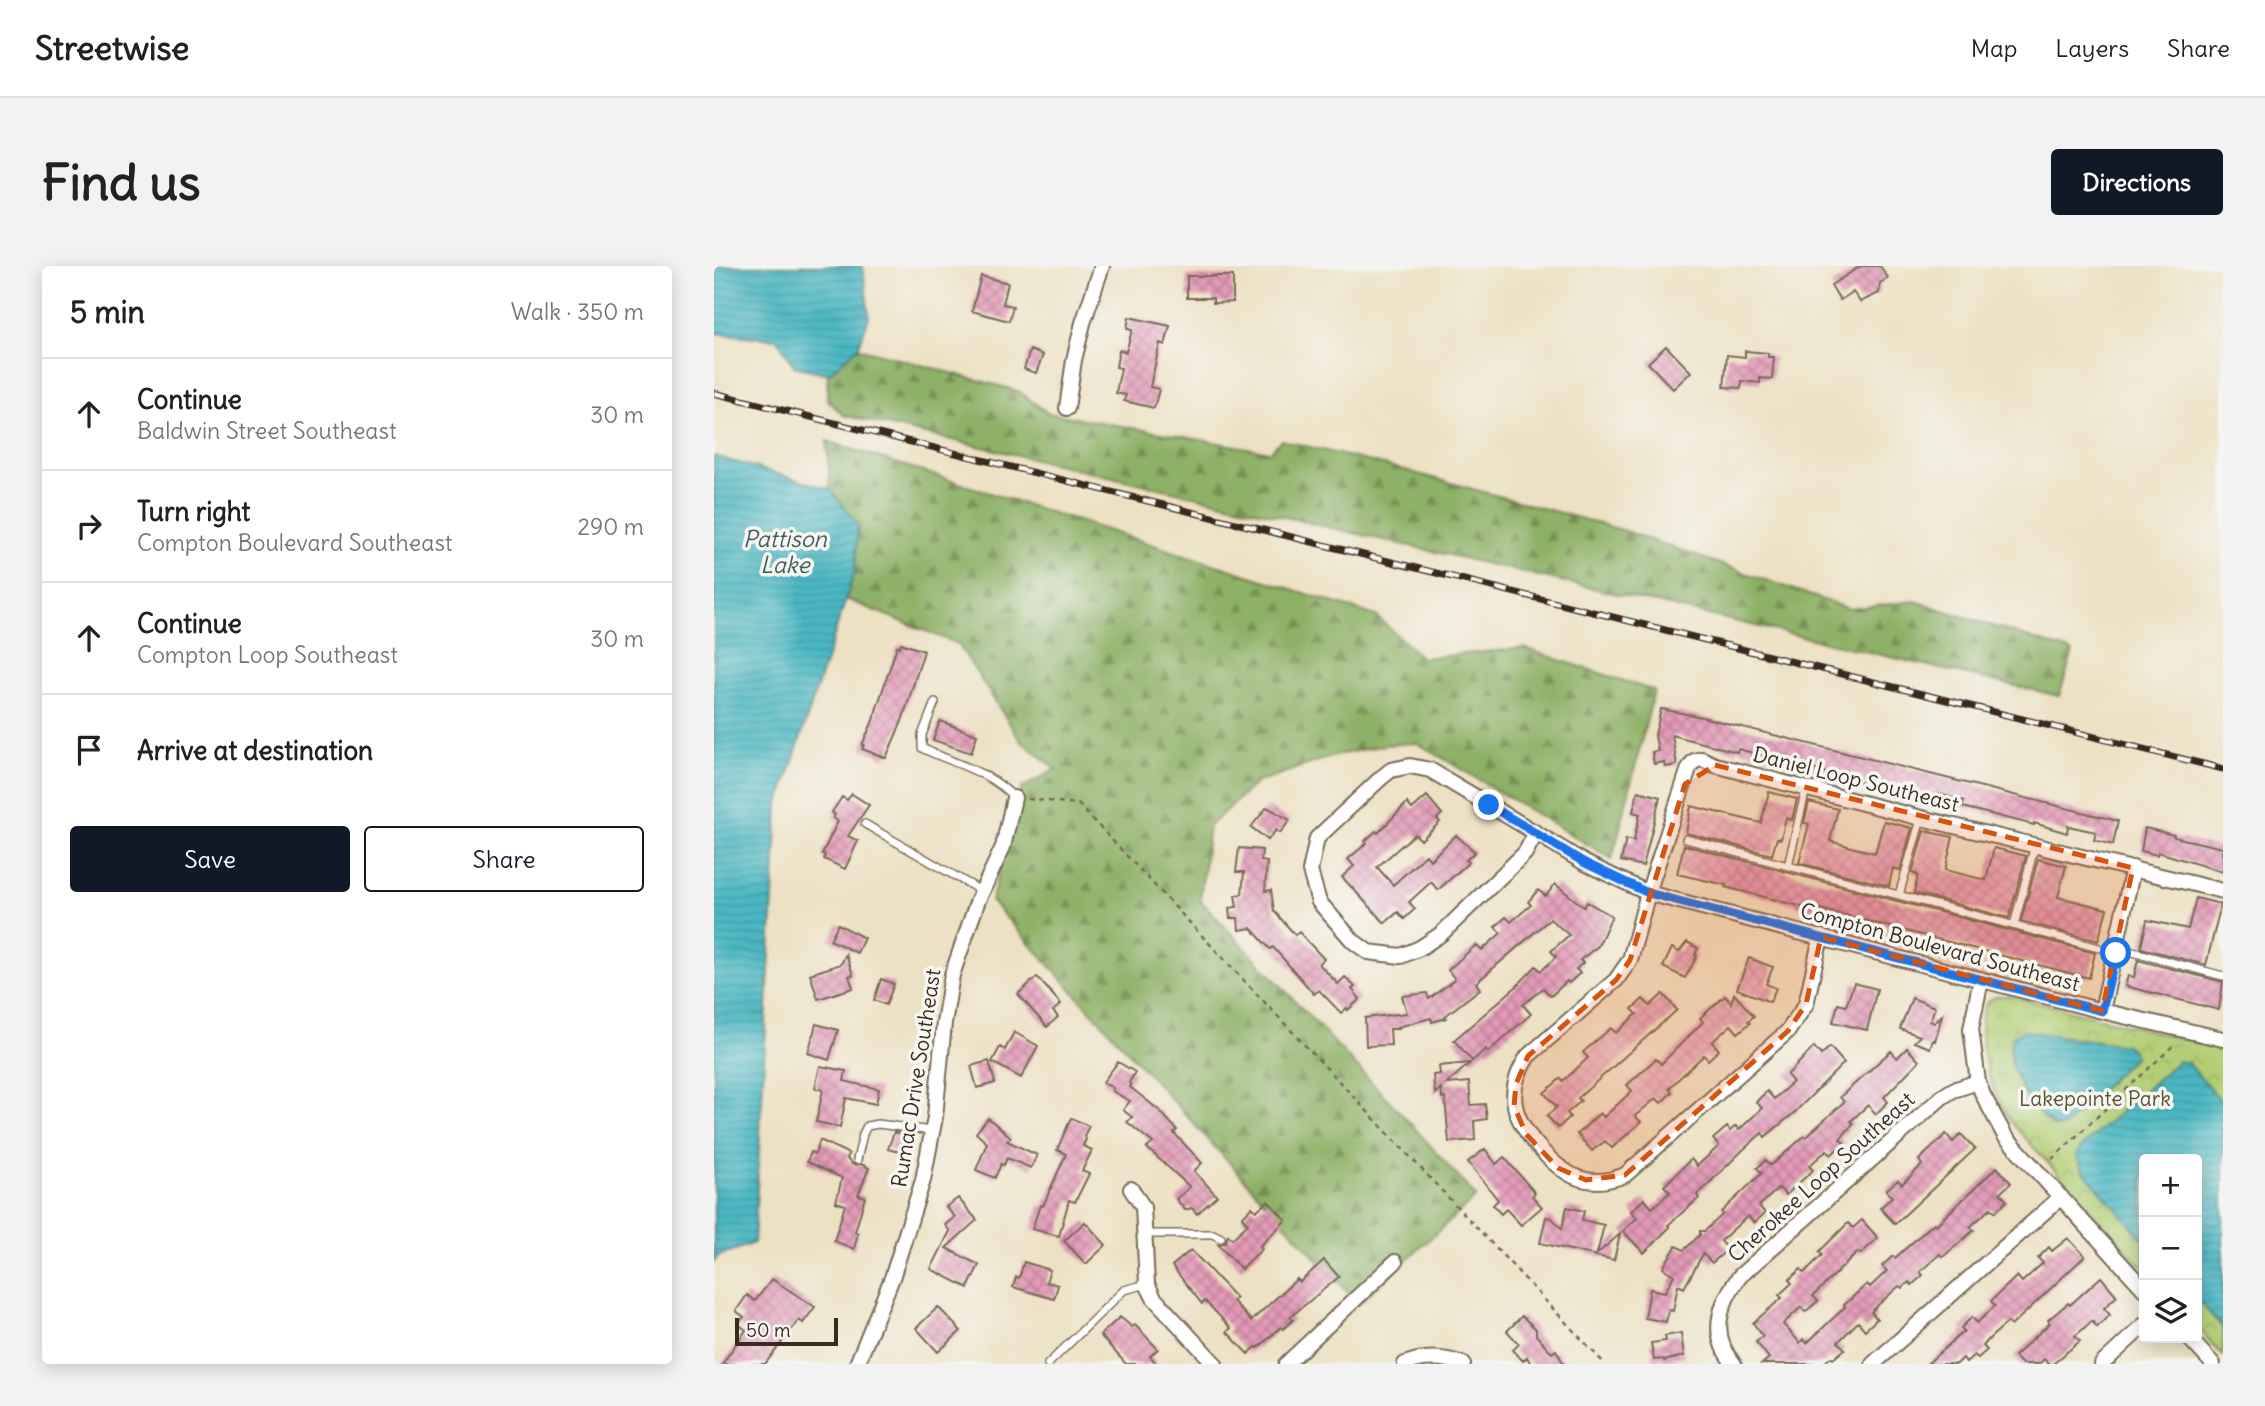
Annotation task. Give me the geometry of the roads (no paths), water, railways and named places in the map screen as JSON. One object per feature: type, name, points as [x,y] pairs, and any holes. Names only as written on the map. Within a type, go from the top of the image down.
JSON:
[{"type":"street","points":[[1067,408],[1081,332],[1101,266]]},
{"type":"street","name":"Daniel Loop Southeast","points":[[1648,893],[1694,761],[1702,759],[1715,765],[1921,818],[2223,891]]},
{"type":"street","points":[[1410,766],[1430,770],[1536,833],[1525,853],[1441,934],[1420,948],[1401,956],[1368,952],[1353,941],[1319,902],[1310,871],[1317,838],[1391,770],[1410,766]]},
{"type":"street","name":"Rumac Drive Southeast","points":[[857,1364],[892,1278],[923,1180],[952,975],[982,891],[1003,847],[1014,798]]},
{"type":"street","name":"Compton Boulevard Southeast","points":[[1536,833],[1585,863],[1648,893],[2102,1011],[2223,1039]]},
{"type":"street","points":[[2102,1011],[2133,868]]},
{"type":"street","points":[[1648,893],[1630,960],[1616,980],[1528,1056],[1520,1068],[1514,1106],[1519,1122],[1526,1134],[1550,1159],[1571,1176],[1599,1182],[1625,1175],[1788,1031],[1806,1004],[1821,937]]},
{"type":"street","points":[[1981,979],[1971,1029],[1978,1082],[2005,1136],[2139,1283]]},
{"type":"street","name":"Cherokee Loop Southeast","points":[[1734,1364],[1721,1345],[1719,1329],[1727,1294],[1740,1276],[1942,1097],[1953,1090],[1978,1082]]},
{"type":"street","points":[[1131,1189],[1143,1207],[1146,1284],[1154,1298],[1215,1364]]},
{"type":"street","points":[[1873,1364],[2061,1197]]},
{"type":"street","points":[[1286,1364],[1395,1262]]},
{"type":"street","points":[[2102,1364],[2139,1330]]},
{"type":"street","points":[[2194,1343],[2213,1364]]},
{"type":"street","points":[[1405,1364],[1418,1358],[1434,1357],[1463,1364]]},
{"type":"lane","points":[[935,702],[922,735],[922,748],[984,776],[1006,789],[1014,798]]},
{"type":"lane","points":[[1788,866],[1807,789]]},
{"type":"lane","points":[[1899,895],[1921,818]]},
{"type":"lane","points":[[865,824],[982,891]]},
{"type":"lane","points":[[1686,839],[2099,948]]},
{"type":"lane","points":[[2014,926],[2035,845]]},
{"type":"lane","points":[[2129,951],[2223,975]]},
{"type":"lane","points":[[858,1160],[867,1126],[878,1124],[932,1131]]},
{"type":"lane","points":[[1143,1234],[1213,1234],[1221,1238]]},
{"type":"lane","points":[[1048,1364],[1124,1290],[1146,1284]]},
{"type":"water","points":[[714,266],[863,266],[869,317],[858,348],[828,374],[794,366],[777,339],[714,333]]},
{"type":"water","name":"Pattison Lake","points":[[714,456],[830,489],[858,524],[855,571],[778,807],[754,1243],[718,1256],[714,1262]]},
{"type":"water","points":[[2023,1031],[2126,1045],[2135,1056],[2064,1127],[2054,1127],[2036,1109],[2020,1086],[2011,1061],[2013,1036]]},
{"type":"water","points":[[2178,1061],[2188,1063],[2223,1103],[2223,1328],[2202,1305],[2202,1154],[2139,1154],[2139,1234],[2083,1171],[2076,1155],[2084,1144]]},
{"type":"railway","points":[[714,393],[2223,769]]},
{"type":"park label","name":"Lakepointe Park","points":[[2095,1098]]}]
